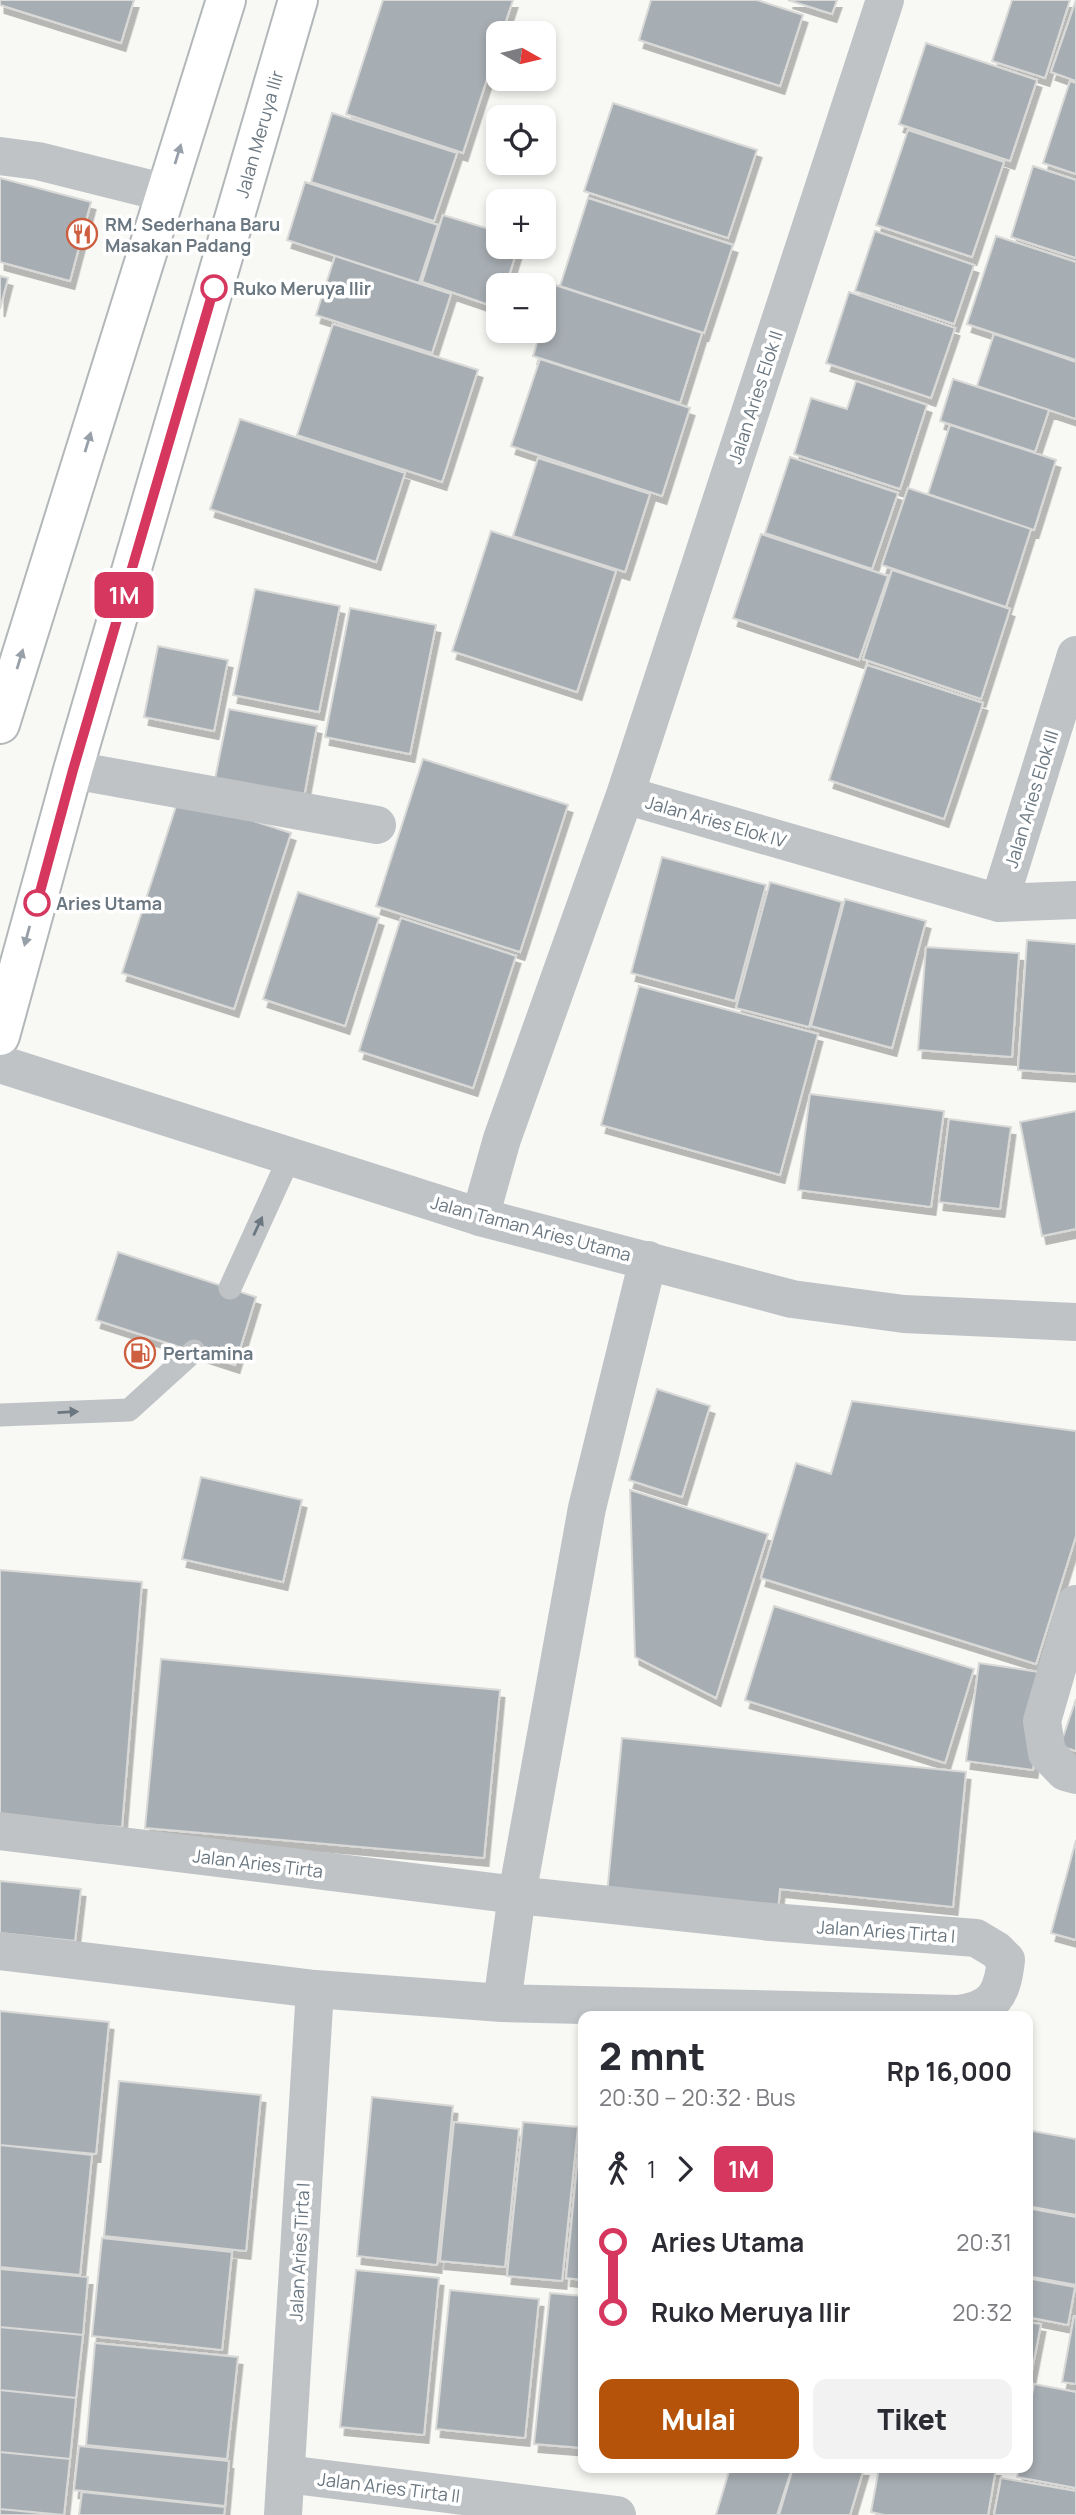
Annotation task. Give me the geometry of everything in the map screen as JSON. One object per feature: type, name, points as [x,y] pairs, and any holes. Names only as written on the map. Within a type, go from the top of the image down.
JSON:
[{"type":"main road","points":[[0,724],[226,0]]},
{"type":"main road","name":"Jalan Meruya Ilir","points":[[0,1036],[73,770],[298,0]]},
{"type":"street","name":"Jalan Aries Elok II","points":[[625,795],[885,0]]},
{"type":"street","points":[[0,156],[38,161],[166,192]]},
{"type":"street","name":"Jalan Aries Elok III","points":[[999,903],[1076,655]]},
{"type":"street","points":[[73,770],[377,825]]},
{"type":"street","name":"Jalan Aries Elok IV","points":[[480,1217],[502,1139],[625,795],[999,903],[1076,900]]},
{"type":"street","name":"Jalan Taman Aries Utama","points":[[0,1064],[480,1217],[792,1298],[904,1314],[1076,1322]]},
{"type":"street","points":[[0,1951],[315,1989],[502,2003],[517,1895],[587,1508],[648,1260]]},
{"type":"street","points":[[1076,1604],[1042,1721],[1047,1753],[1065,1772],[1076,1775]]},
{"type":"street","name":"Jalan Aries Tirta","points":[[0,1830],[517,1895]]},
{"type":"street","name":"Jalan Aries Tirta I","points":[[517,1895],[771,1922],[976,1938],[996,1950],[1006,1960],[1003,1984],[990,2003],[977,2011]]},
{"type":"street","name":"Jalan Aries Tirta I","points":[[283,2515],[315,1989]]},
{"type":"street","name":"Jalan Aries Tirta I","points":[[502,2003],[834,2011]]},
{"type":"street","name":"Jalan Aries Tirta II","points":[[286,2474],[618,2515]]},
{"type":"lane","points":[[230,1288],[290,1156]]},
{"type":"lane","points":[[0,1415],[129,1410],[194,1352]]},
{"type":"building","points":[[0,0],[134,0],[121,43],[0,5]]},
{"type":"building","points":[[383,0],[513,0],[506,21],[486,21],[486,82],[463,153],[346,114]]},
{"type":"building","points":[[651,0],[757,0],[803,15],[780,86],[639,40]]},
{"type":"building","points":[[788,0],[837,0],[832,14]]},
{"type":"building","points":[[1012,0],[1070,0],[1045,78],[992,61]]},
{"type":"building","points":[[1076,0],[1076,81],[1051,72]]},
{"type":"building","points":[[926,43],[1037,80],[1010,161],[899,124]]},
{"type":"building","points":[[1070,81],[1076,83],[1076,174],[1043,163]]},
{"type":"building","points":[[613,103],[757,150],[728,238],[584,191]]},
{"type":"building","points":[[332,113],[457,153],[434,221],[311,182]]},
{"type":"building","points":[[908,130],[1004,162],[972,257],[876,225]]},
{"type":"building","points":[[1033,166],[1076,180],[1076,258],[1011,237]]},
{"type":"building","points":[[0,178],[91,202],[70,281],[0,262]]},
{"type":"building","points":[[305,182],[438,225],[419,283],[287,240]]},
{"type":"building","points":[[588,198],[733,245],[704,333],[560,286]]},
{"type":"building","points":[[443,215],[486,228],[486,259],[514,259],[510,273],[486,273],[486,304],[422,282]]},
{"type":"building","points":[[875,231],[974,265],[954,324],[855,291]]},
{"type":"building","points":[[996,236],[1076,262],[1076,360],[967,324]]},
{"type":"building","points":[[335,256],[451,294],[432,353],[316,315]]},
{"type":"building","points":[[0,276],[8,278],[0,309]]},
{"type":"building","points":[[556,285],[702,333],[680,403],[533,356],[537,343],[556,343]]},
{"type":"building","points":[[849,292],[955,328],[931,398],[826,363]]},
{"type":"building","points":[[333,324],[478,370],[442,482],[297,435]]},
{"type":"building","points":[[994,334],[1076,362],[1076,419],[977,386]]},
{"type":"building","points":[[540,359],[690,408],[662,496],[511,446]]},
{"type":"building","points":[[953,379],[1049,410],[1035,452],[940,421]]},
{"type":"building","points":[[856,381],[927,405],[900,489],[794,454],[811,398],[847,409]]},
{"type":"building","points":[[240,419],[405,473],[376,562],[210,509]]},
{"type":"building","points":[[950,425],[1056,460],[1034,530],[928,494]]},
{"type":"building","points":[[790,457],[898,493],[872,569],[765,533]]},
{"type":"building","points":[[538,458],[650,494],[625,572],[513,536]]},
{"type":"building","points":[[908,488],[1031,529],[1006,607],[882,565]]},
{"type":"building","points":[[491,531],[616,571],[577,692],[452,651]]},
{"type":"building","points":[[761,534],[888,576],[859,660],[733,618]]},
{"type":"building","points":[[892,570],[1010,609],[981,699],[863,659]]},
{"type":"building","points":[[255,589],[340,606],[319,712],[233,695]]},
{"type":"building","points":[[350,608],[436,625],[410,754],[325,737]]},
{"type":"building","points":[[158,646],[228,660],[214,731],[144,717]]},
{"type":"building","points":[[867,665],[983,703],[944,819],[829,780]]},
{"type":"building","points":[[229,709],[317,726],[304,797],[215,779]]},
{"type":"building","points":[[423,759],[568,805],[520,952],[376,906]]},
{"type":"building","points":[[179,797],[291,833],[234,1009],[122,973]]},
{"type":"building","points":[[662,857],[766,885],[735,1001],[631,973]]},
{"type":"building","points":[[770,882],[842,902],[809,1027],[736,1008]]},
{"type":"building","points":[[298,892],[379,918],[345,1026],[263,999]]},
{"type":"building","points":[[845,899],[926,921],[892,1048],[811,1026]]},
{"type":"building","points":[[401,918],[516,956],[473,1088],[359,1051]]},
{"type":"building","points":[[1027,940],[1076,944],[1076,1074],[1018,1070]]},
{"type":"building","points":[[926,947],[1019,953],[1012,1057],[918,1050]]},
{"type":"building","points":[[639,986],[818,1034],[780,1175],[601,1125]]},
{"type":"building","points":[[810,1094],[944,1111],[931,1207],[798,1190]]},
{"type":"building","points":[[1076,1111],[1076,1229],[1042,1236],[1020,1122]]},
{"type":"building","points":[[949,1119],[1011,1127],[1000,1209],[939,1202]]},
{"type":"building","points":[[118,1252],[256,1297],[235,1365],[96,1320]]},
{"type":"building","points":[[657,1389],[710,1406],[682,1497],[629,1480]]},
{"type":"building","points":[[852,1401],[1076,1431],[1076,1536],[1036,1664],[761,1578],[796,1463],[831,1474]]},
{"type":"building","points":[[201,1477],[302,1500],[283,1582],[182,1559]]},
{"type":"building","points":[[630,1490],[768,1534],[716,1698],[635,1657]]},
{"type":"building","points":[[0,1570],[142,1582],[122,1827],[0,1818]]},
{"type":"building","points":[[774,1606],[974,1669],[945,1763],[745,1700]]},
{"type":"building","points":[[161,1659],[500,1690],[484,1858],[145,1828]]},
{"type":"building","points":[[979,1663],[1046,1673],[1033,1770],[966,1761]]},
{"type":"building","points":[[1076,1699],[1076,1751],[1060,1746]]},
{"type":"building","points":[[622,1738],[966,1772],[953,1907],[780,1889],[778,1911],[607,1894]]},
{"type":"building","points":[[1076,1840],[1076,1940],[1051,1933]]},
{"type":"building","points":[[0,1881],[81,1889],[75,1941],[0,1933]]},
{"type":"building","points":[[0,2011],[109,2022],[96,2154],[0,2145]]},
{"type":"building","points":[[119,2081],[261,2095],[246,2251],[104,2236]]},
{"type":"building","points":[[372,2097],[453,2106],[437,2265],[357,2256]]},
{"type":"building","points":[[454,2122],[519,2129],[505,2267],[440,2261]]},
{"type":"building","points":[[523,2122],[578,2127],[562,2281],[507,2276]]},
{"type":"building","points":[[1033,2131],[1076,2139],[1076,2215],[1033,2207]]},
{"type":"building","points":[[0,2145],[92,2155],[80,2275],[0,2267]]},
{"type":"building","points":[[578,2156],[578,2279],[566,2278]]},
{"type":"building","points":[[1033,2209],[1076,2217],[1076,2285],[1033,2277]]},
{"type":"building","points":[[102,2238],[232,2252],[222,2350],[92,2336]]},
{"type":"building","points":[[0,2269],[88,2277],[83,2335],[0,2327]]},
{"type":"building","points":[[356,2270],[439,2278],[424,2435],[340,2427]]},
{"type":"building","points":[[1033,2279],[1075,2287],[1068,2325],[1033,2318]]},
{"type":"building","points":[[450,2290],[539,2299],[525,2438],[436,2429]]},
{"type":"building","points":[[550,2293],[578,2296],[578,2448],[534,2444]]},
{"type":"building","points":[[1076,2316],[1076,2384],[1062,2382]]},
{"type":"building","points":[[1033,2323],[1041,2324],[1033,2365]]},
{"type":"building","points":[[0,2327],[83,2335],[76,2398],[0,2390]]},
{"type":"building","points":[[95,2343],[238,2357],[227,2459],[86,2445]]},
{"type":"building","points":[[1034,2384],[1076,2392],[1076,2488],[1017,2477],[1018,2473],[1033,2473]]},
{"type":"building","points":[[0,2390],[76,2398],[70,2459],[0,2452]]},
{"type":"building","points":[[79,2446],[229,2461],[225,2506],[74,2490]]},
{"type":"building","points":[[0,2452],[70,2459],[64,2515],[0,2509]]},
{"type":"building","points":[[729,2473],[790,2473],[777,2515],[716,2515]]},
{"type":"building","points":[[792,2473],[863,2473],[850,2515],[779,2515]]},
{"type":"building","points":[[878,2473],[995,2473],[988,2515],[884,2515],[871,2512]]},
{"type":"building","points":[[1001,2478],[1076,2491],[1076,2515],[994,2515]]},
{"type":"building","points":[[82,2492],[225,2507],[224,2515],[79,2515]]},
{"type":"building","points":[[0,2509],[60,2515],[0,2515]]},
{"type":"bus line","name":"1M","points":[[37,903],[73,770],[214,288]]},
{"type":"place","name":"RM. Sederhana Baru Masakan Padang","points":[[82,234]]},
{"type":"place","name":"Ruko Meruya Ilir","points":[[214,288]]},
{"type":"place","name":"Aries Utama","points":[[37,903]]},
{"type":"place","name":"Pertamina","points":[[140,1353]]}]
